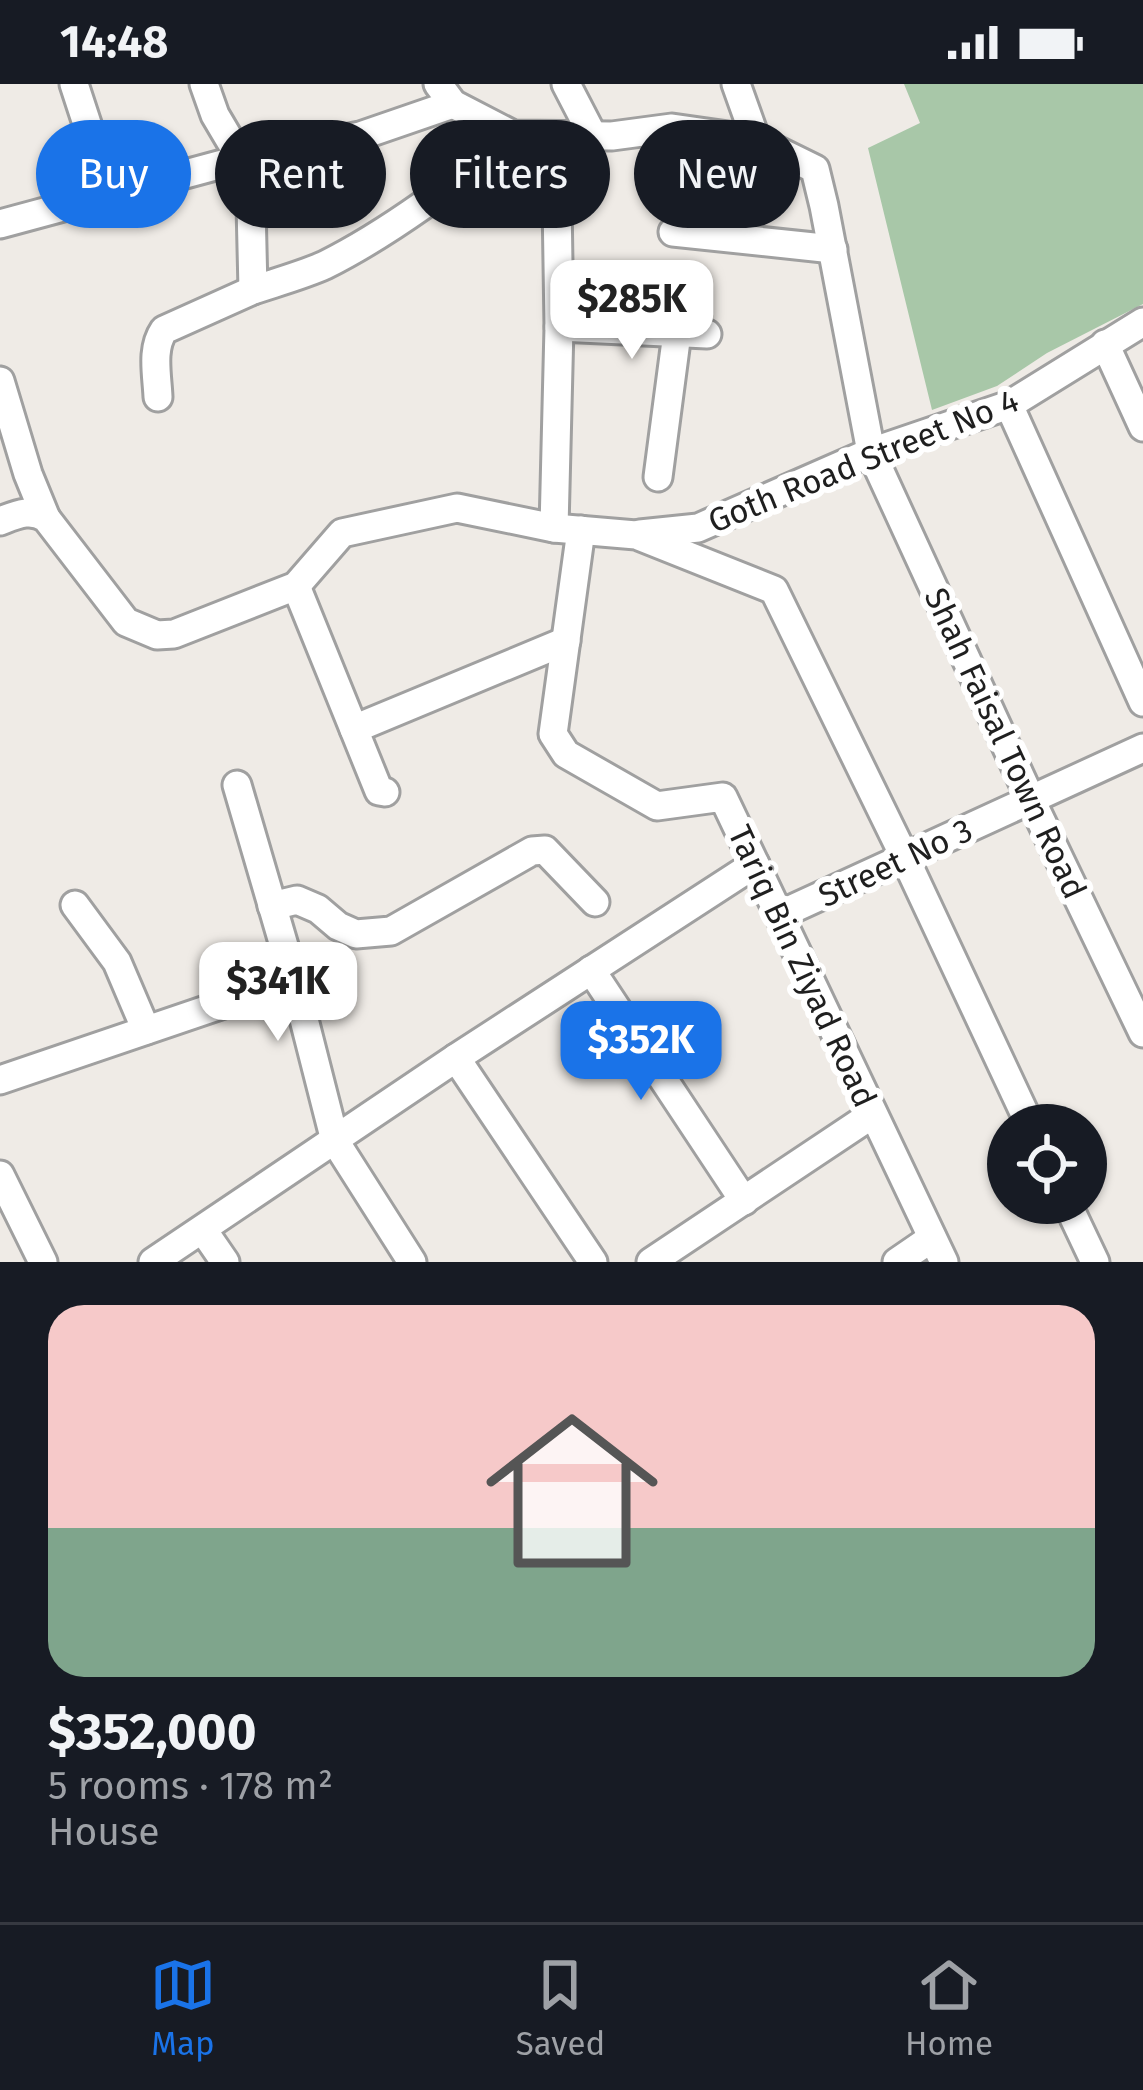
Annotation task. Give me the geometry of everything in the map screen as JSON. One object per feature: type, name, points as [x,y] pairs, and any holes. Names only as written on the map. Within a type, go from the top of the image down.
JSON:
[{"type":"street","points":[[74,84],[86,120]]},
{"type":"street","points":[[204,84],[217,120]]},
{"type":"street","points":[[566,84],[585,120]]},
{"type":"street","points":[[736,84],[749,120]]},
{"type":"street","points":[[386,123],[446,94],[488,120]]},
{"type":"street","name":"Shah Faisal Town Road","points":[[800,162],[814,169],[872,452],[1030,800],[1143,1034]]},
{"type":"street","points":[[158,397],[156,349],[164,330],[320,267],[410,210]]},
{"type":"street","points":[[0,224],[36,214]]},
{"type":"street","points":[[252,228],[254,290]]},
{"type":"street","name":"Tariq Bin Ziyad Road","points":[[557,228],[567,529],[566,641],[553,734],[566,754],[657,806],[723,797],[938,1250],[897,1262]]},
{"type":"street","points":[[673,232],[833,249]]},
{"type":"street","name":"Goth Road Street No 4","points":[[636,535],[698,528],[872,452],[1009,405],[1143,322]]},
{"type":"street","points":[[559,327],[707,334]]},
{"type":"street","points":[[658,477],[676,333]]},
{"type":"street","points":[[1105,344],[1143,427]]},
{"type":"street","points":[[0,381],[46,518],[125,622],[158,635],[174,634],[296,586],[342,532],[457,508],[567,529],[636,535],[774,590],[1020,1104]]},
{"type":"street","points":[[1009,405],[1143,702]]},
{"type":"street","points":[[0,521],[28,512],[46,518]]},
{"type":"street","points":[[296,586],[379,791],[385,791]]},
{"type":"street","points":[[354,729],[566,641]]},
{"type":"street","name":"Street No 3","points":[[779,916],[1143,748]]},
{"type":"street","points":[[237,785],[335,1141],[412,1262]]},
{"type":"street","points":[[272,906],[298,900],[356,934],[391,931],[532,851],[544,850],[595,902]]},
{"type":"street","points":[[153,1262],[755,864]]},
{"type":"street","points":[[75,905],[117,962],[146,1030]]},
{"type":"street","points":[[591,970],[744,1201]]},
{"type":"street","points":[[0,1080],[294,980]]},
{"type":"street","points":[[456,1058],[593,1262]]},
{"type":"street","points":[[651,1262],[873,1114]]},
{"type":"street","points":[[0,1175],[43,1262]]},
{"type":"street","points":[[1077,1224],[1095,1262]]},
{"type":"street","points":[[203,1230],[225,1262]]},
{"type":"green space","points":[[904,84],[1143,84],[1143,304],[1047,353],[997,386],[932,410],[868,148],[920,123]]}]
